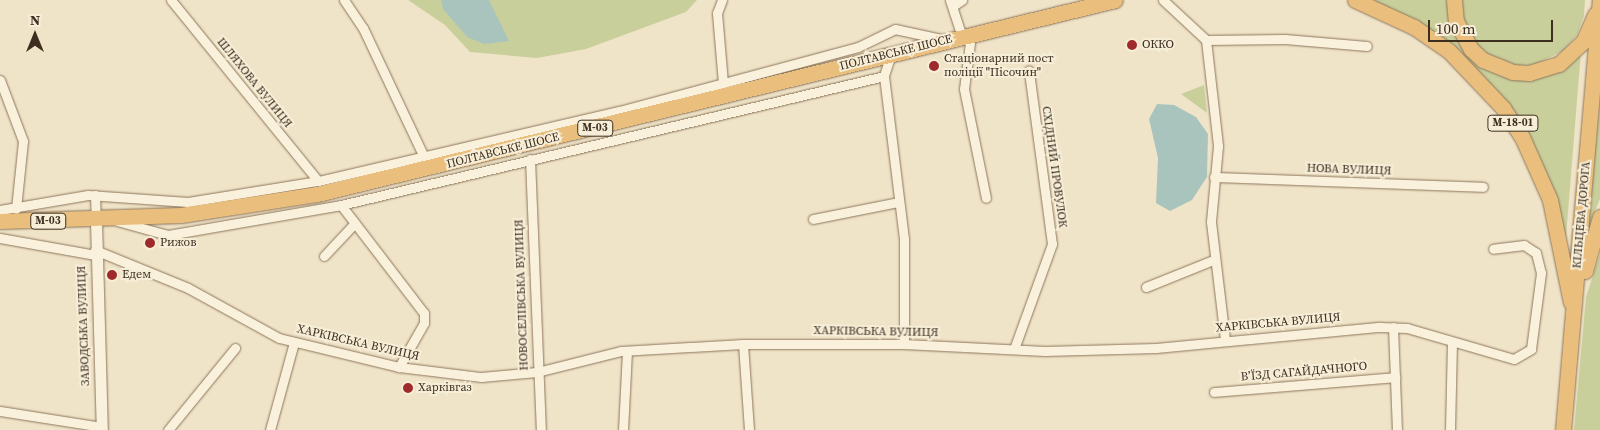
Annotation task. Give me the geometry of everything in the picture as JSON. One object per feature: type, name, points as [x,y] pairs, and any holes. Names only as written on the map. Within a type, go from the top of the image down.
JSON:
[{"type":"highway","name":"ПОЛТАВСЬКЕ ШОСЕ","points":[[0,221],[114,220],[252,206],[364,184],[1115,0]]},
{"type":"highway","name":"М-18-01","points":[[1355,0],[1414,27],[1449,51],[1503,108],[1522,137],[1550,200],[1574,316]]},
{"type":"highway","points":[[1454,0],[1456,21],[1472,49],[1497,67],[1529,73],[1559,64],[1572,54],[1600,4]]},
{"type":"highway","name":"КІЛЬЦЕВА ДОРОГА","points":[[1563,430],[1600,0]]},
{"type":"highway","name":"М-18-01","points":[[1574,316],[1600,217]]},
{"type":"street","name":"ШЛЯХОВА ВУЛИЦЯ","points":[[171,0],[318,181]]},
{"type":"street","points":[[344,0],[363,28],[424,157]]},
{"type":"street","points":[[722,0],[717,12],[723,83]]},
{"type":"street","points":[[962,0],[951,3],[961,38],[964,89],[986,198]]},
{"type":"street","points":[[1163,0],[1206,40],[1218,146],[1214,177],[1214,260],[1225,340]]},
{"type":"street","points":[[0,210],[96,195],[188,202],[318,181],[424,157],[723,83],[858,47],[895,29],[961,38]]},
{"type":"street","points":[[1206,40],[1285,39],[1368,46]]},
{"type":"street","points":[[891,54],[884,76],[904,257],[904,344]]},
{"type":"street","name":"СХІДНИЙ ПРОВУЛОК","points":[[1014,349],[1052,244],[1029,71]]},
{"type":"street","points":[[114,220],[168,235],[341,205],[884,76]]},
{"type":"street","points":[[0,80],[23,141],[16,209]]},
{"type":"street","name":"НОВОСЕЛІВСЬКА ВУЛИЦЯ","points":[[530,160],[540,430]]},
{"type":"street","name":"НОВА ВУЛИЦЯ","points":[[1214,177],[1483,187]]},
{"type":"street","points":[[96,195],[96,221]]},
{"type":"street","points":[[813,219],[898,202]]},
{"type":"street","points":[[341,205],[424,315],[399,367]]},
{"type":"street","name":"ЗАВОДСЬКА ВУЛИЦЯ","points":[[96,221],[95,252],[102,428]]},
{"type":"street","points":[[324,256],[355,223]]},
{"type":"street","name":"ХАРКІВСЬКА ВУЛИЦЯ","points":[[0,238],[95,252],[188,288],[294,342],[399,367],[481,377],[537,372],[627,351],[743,344],[904,344],[1014,349],[1156,348],[1225,340],[1393,327],[1452,342],[1506,359],[1522,358],[1531,349],[1541,272],[1536,253],[1524,246],[1493,248]]},
{"type":"street","points":[[1146,287],[1214,260]]},
{"type":"street","points":[[1393,327],[1397,430]]},
{"type":"street","points":[[270,430],[294,342]]},
{"type":"street","points":[[1450,430],[1452,342]]},
{"type":"street","points":[[743,344],[749,430]]},
{"type":"street","points":[[168,430],[234,348]]},
{"type":"street","points":[[623,430],[627,351]]},
{"type":"street","name":"В’ЇЗД САГАЙДАЧНОГО","points":[[1214,392],[1395,377]]},
{"type":"street","points":[[0,412],[102,428]]},
{"type":"green space","points":[[408,0],[697,0],[686,12],[586,49],[537,58],[470,52],[445,25]]},
{"type":"green space","points":[[1366,0],[1448,0],[1456,29],[1511,76],[1581,51],[1565,249],[1494,88]]},
{"type":"green space","points":[[1459,0],[1585,0],[1584,16],[1577,35],[1563,51],[1534,65],[1513,65],[1484,53],[1464,29]]},
{"type":"green space","points":[[1204,85],[1207,113],[1181,94]]},
{"type":"green space","points":[[1600,97],[1600,199],[1588,228]]},
{"type":"green space","points":[[1600,254],[1600,430],[1574,430],[1586,297]]},
{"type":"water","points":[[441,0],[489,0],[509,41],[484,44],[467,37],[443,9]]},
{"type":"water","points":[[1157,104],[1174,105],[1196,117],[1208,134],[1207,177],[1192,200],[1170,211],[1156,203],[1158,158],[1149,119]]},
{"type":"place","name":"ОККО","points":[[1132,45]]},
{"type":"place","name":"Стаціонарний пост поліції \"Пісочин\"","points":[[934,66]]},
{"type":"place","name":"Рижов","points":[[150,243]]},
{"type":"place","name":"Едем","points":[[112,275]]},
{"type":"place","name":"Харківгаз","points":[[408,388]]}]
